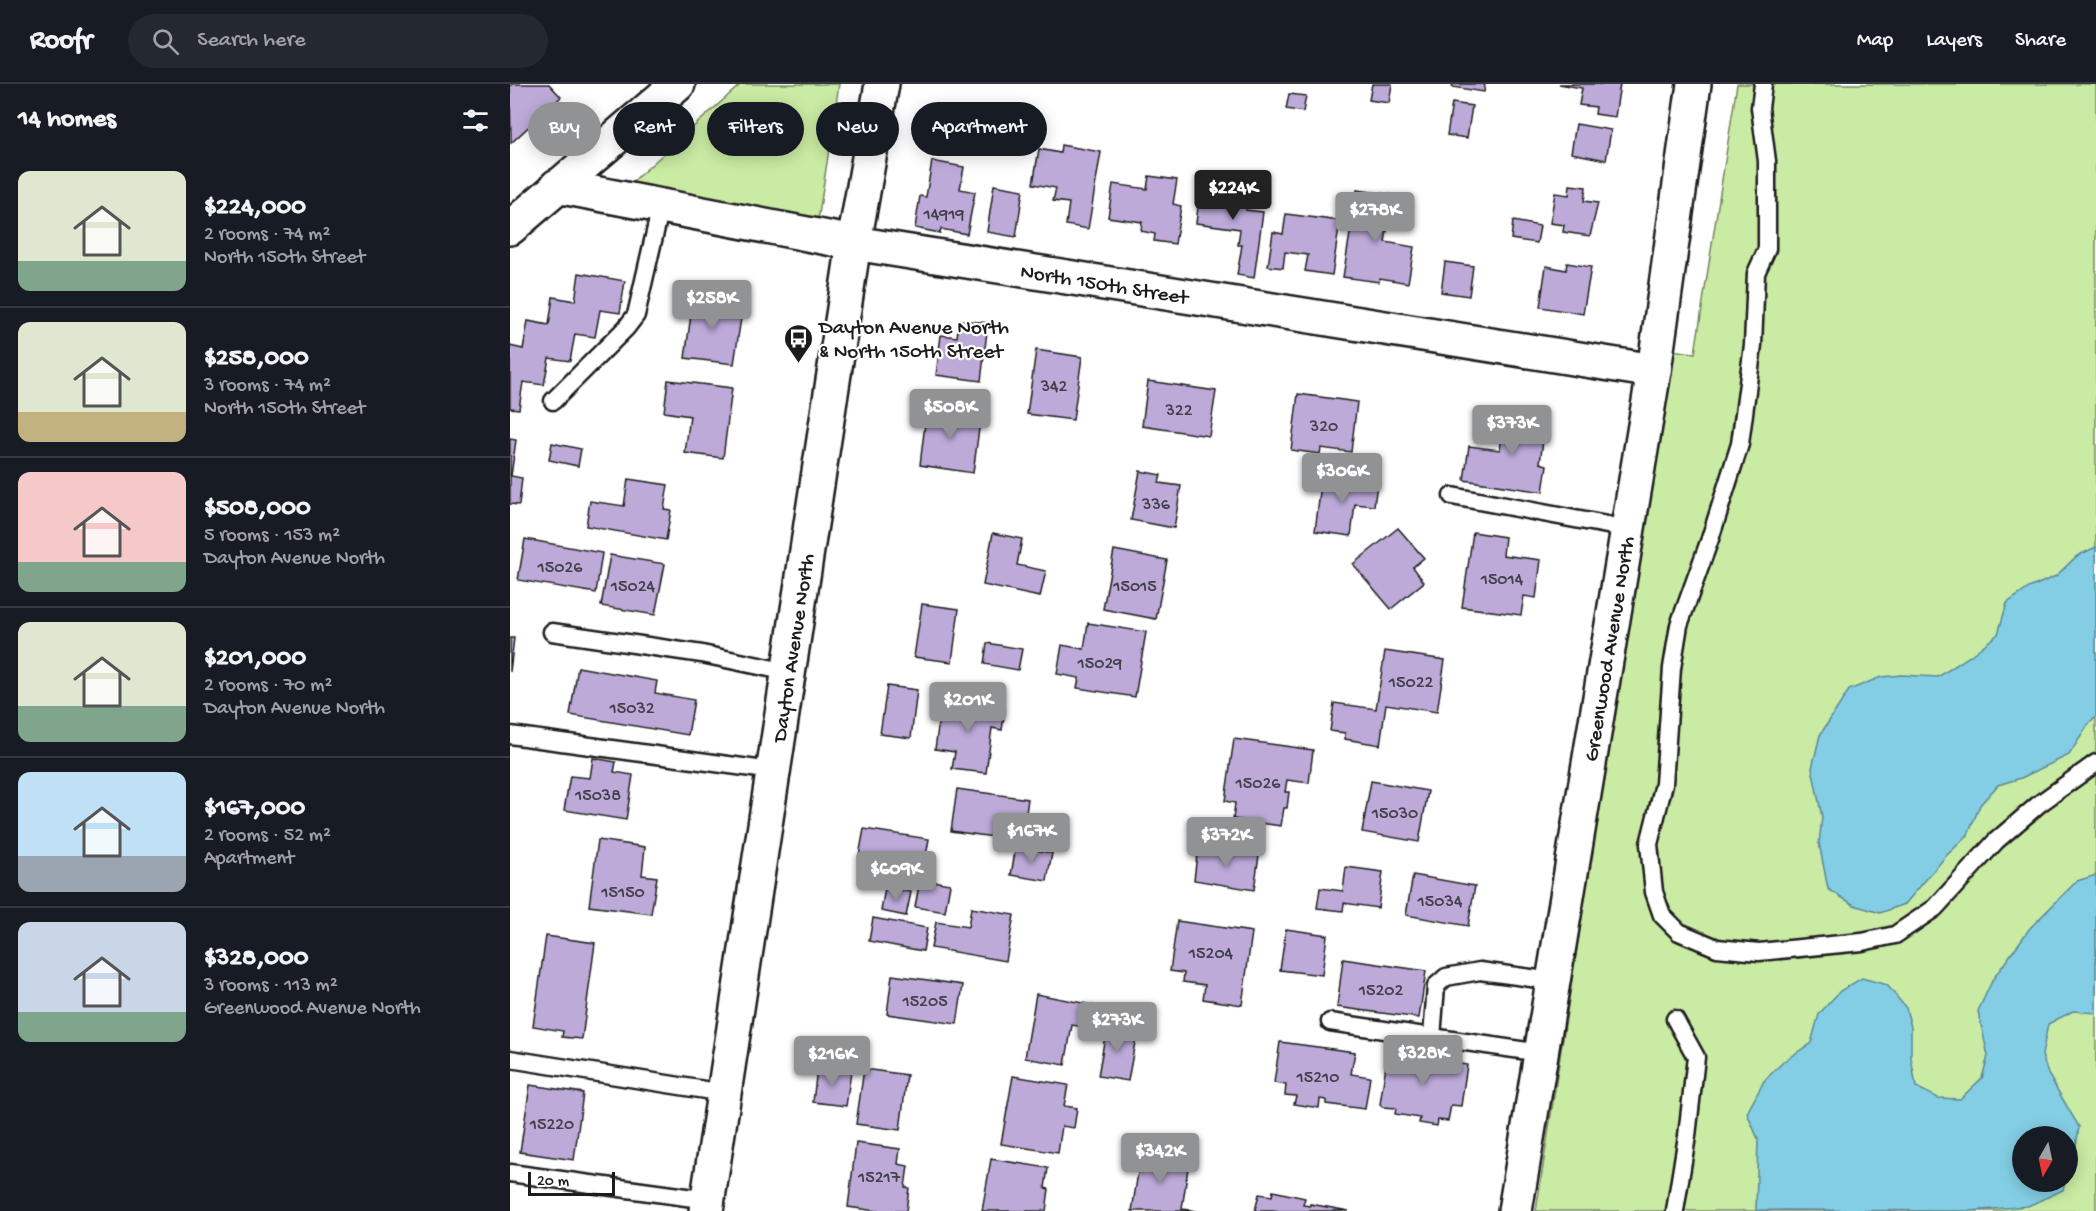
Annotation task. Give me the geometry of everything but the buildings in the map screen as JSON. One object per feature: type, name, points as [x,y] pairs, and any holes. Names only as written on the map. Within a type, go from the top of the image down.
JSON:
[{"type":"street","points":[[557,186],[651,84]]},
{"type":"street","points":[[510,228],[678,84]]},
{"type":"street","name":"Dayton Avenue North","points":[[707,1205],[854,243],[882,84]]},
{"type":"street","name":"Greenwood Avenue North","points":[[1515,1211],[1654,371],[1694,84]]},
{"type":"street","name":"North 150th Street","points":[[557,186],[854,243],[1654,371]]},
{"type":"lane","points":[[1763,84],[1760,108],[1767,161],[1767,249],[1756,273],[1753,345],[1740,444],[1710,539],[1679,625],[1672,668],[1664,784],[1648,844],[1654,892],[1662,915],[1679,932],[1717,948],[1759,952],[1862,942],[1895,934],[1935,908],[1996,841],[2038,804],[2096,763]]},
{"type":"lane","points":[[553,401],[626,328],[636,315],[661,206]]},
{"type":"lane","points":[[1452,496],[1628,529]]},
{"type":"lane","points":[[552,632],[702,654],[788,672]]},
{"type":"lane","points":[[510,735],[773,771]]},
{"type":"lane","points":[[1432,1037],[1436,986],[1446,977],[1480,972],[1553,981]]},
{"type":"lane","points":[[1672,1208],[1687,1136],[1696,1057],[1675,1018]]},
{"type":"lane","points":[[1330,1022],[1541,1053]]},
{"type":"lane","points":[[510,1059],[724,1093]]},
{"type":"lane","points":[[510,1173],[707,1205]]},
{"type":"green space","points":[[741,84],[839,84],[836,102],[816,102],[816,156],[828,156],[818,221],[630,184],[661,156],[695,156],[695,125],[707,115],[707,156],[804,156],[804,102],[721,102]]},
{"type":"green space","points":[[1737,84],[2096,84],[2096,1211],[1536,1211],[1670,350],[1695,353]]},
{"type":"water","points":[[2096,547],[2096,717],[2088,725],[2069,755],[2021,778],[1998,785],[1980,805],[1968,835],[1946,856],[1905,904],[1880,913],[1854,905],[1828,889],[1819,843],[1822,817],[1812,768],[1820,735],[1849,690],[1881,677],[1901,675],[1938,677],[1998,634],[2007,603],[2029,588],[2056,576],[2077,556]]},
{"type":"water","points":[[2096,875],[2096,1013],[2073,1011],[2048,1024],[2042,1055],[2048,1074],[2079,1127],[2078,1134],[2078,1126],[2012,1126],[2012,1192],[2059,1192],[2028,1206],[1971,1211],[1756,1210],[1758,1139],[1747,1113],[1764,1081],[1784,1061],[1811,1043],[1819,1014],[1840,991],[1862,978],[1887,985],[1906,1008],[1911,1027],[1911,1058],[1916,1087],[1938,1098],[1960,1099],[1982,1078],[1988,1056],[1978,1011],[1993,979],[2030,928],[2077,881]]},
{"type":"place","name":"Dayton Avenue North & North 150th Street","points":[[798,364]]}]
